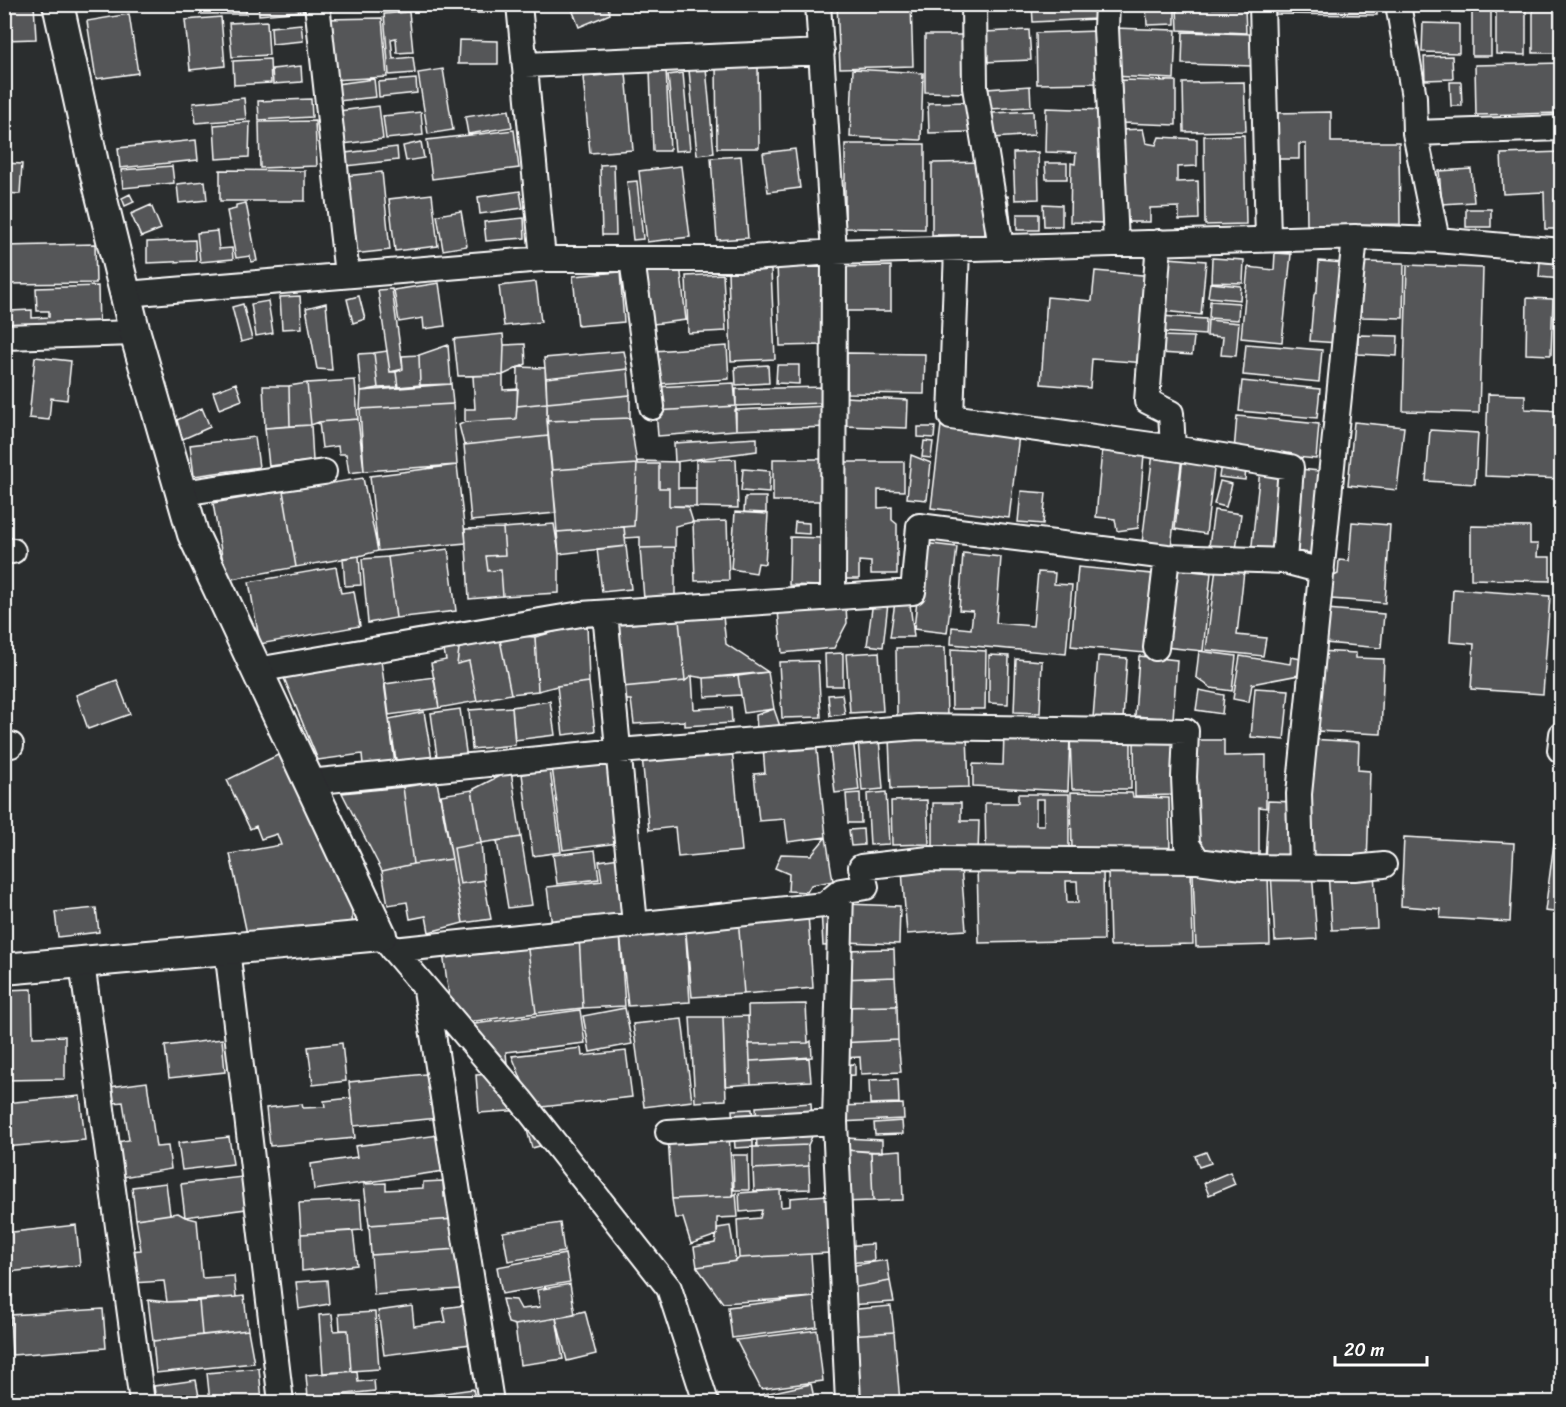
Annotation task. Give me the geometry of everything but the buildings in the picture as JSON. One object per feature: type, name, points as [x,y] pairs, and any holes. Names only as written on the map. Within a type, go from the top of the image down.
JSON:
[{"type":"street","points":[[58,4],[93,163],[135,333],[193,534],[387,942],[520,1100],[669,1288],[706,1402]]},
{"type":"street","points":[[317,4],[347,275]]},
{"type":"street","points":[[519,4],[543,259]]},
{"type":"street","points":[[818,4],[834,252],[833,597]]},
{"type":"street","points":[[974,4],[975,87],[1001,247]]},
{"type":"street","points":[[1107,4],[1106,28],[1116,243]]},
{"type":"street","points":[[1262,4],[1268,239]]},
{"type":"street","points":[[1398,4],[1414,97],[1415,133],[1437,240]]},
{"type":"street","points":[[526,65],[822,52]]},
{"type":"street","points":[[1415,133],[1562,128]]},
{"type":"street","points":[[126,294],[543,259],[738,259],[834,252],[1354,237],[1437,240],[1562,251]]},
{"type":"street","points":[[1301,867],[1299,794],[1354,237]]},
{"type":"street","points":[[1160,242],[1147,401],[1171,414],[1173,448]]},
{"type":"street","points":[[957,249],[951,417],[1291,467],[1284,561]]},
{"type":"street","points":[[632,259],[652,407]]},
{"type":"street","points":[[4,337],[135,333]]},
{"type":"street","points":[[182,493],[324,472]]},
{"type":"street","points":[[257,670],[581,614],[913,592],[919,526],[1167,557],[1284,561],[1322,571]]},
{"type":"street","points":[[1156,648],[1167,557]]},
{"type":"street","points":[[605,612],[635,924]]},
{"type":"street","points":[[309,782],[619,751],[918,727],[1186,731],[1184,777],[1187,844],[1198,861]]},
{"type":"street","points":[[4,969],[227,949],[387,942],[635,924],[824,905],[841,891],[866,887],[861,867],[929,859],[1198,861],[1244,867],[1354,868],[1384,865]]},
{"type":"street","points":[[841,891],[835,1122],[848,1402]]},
{"type":"street","points":[[227,949],[281,1402]]},
{"type":"street","points":[[82,963],[142,1402]]},
{"type":"street","points":[[426,989],[490,1402]]},
{"type":"street","points":[[668,1132],[835,1122]]}]
